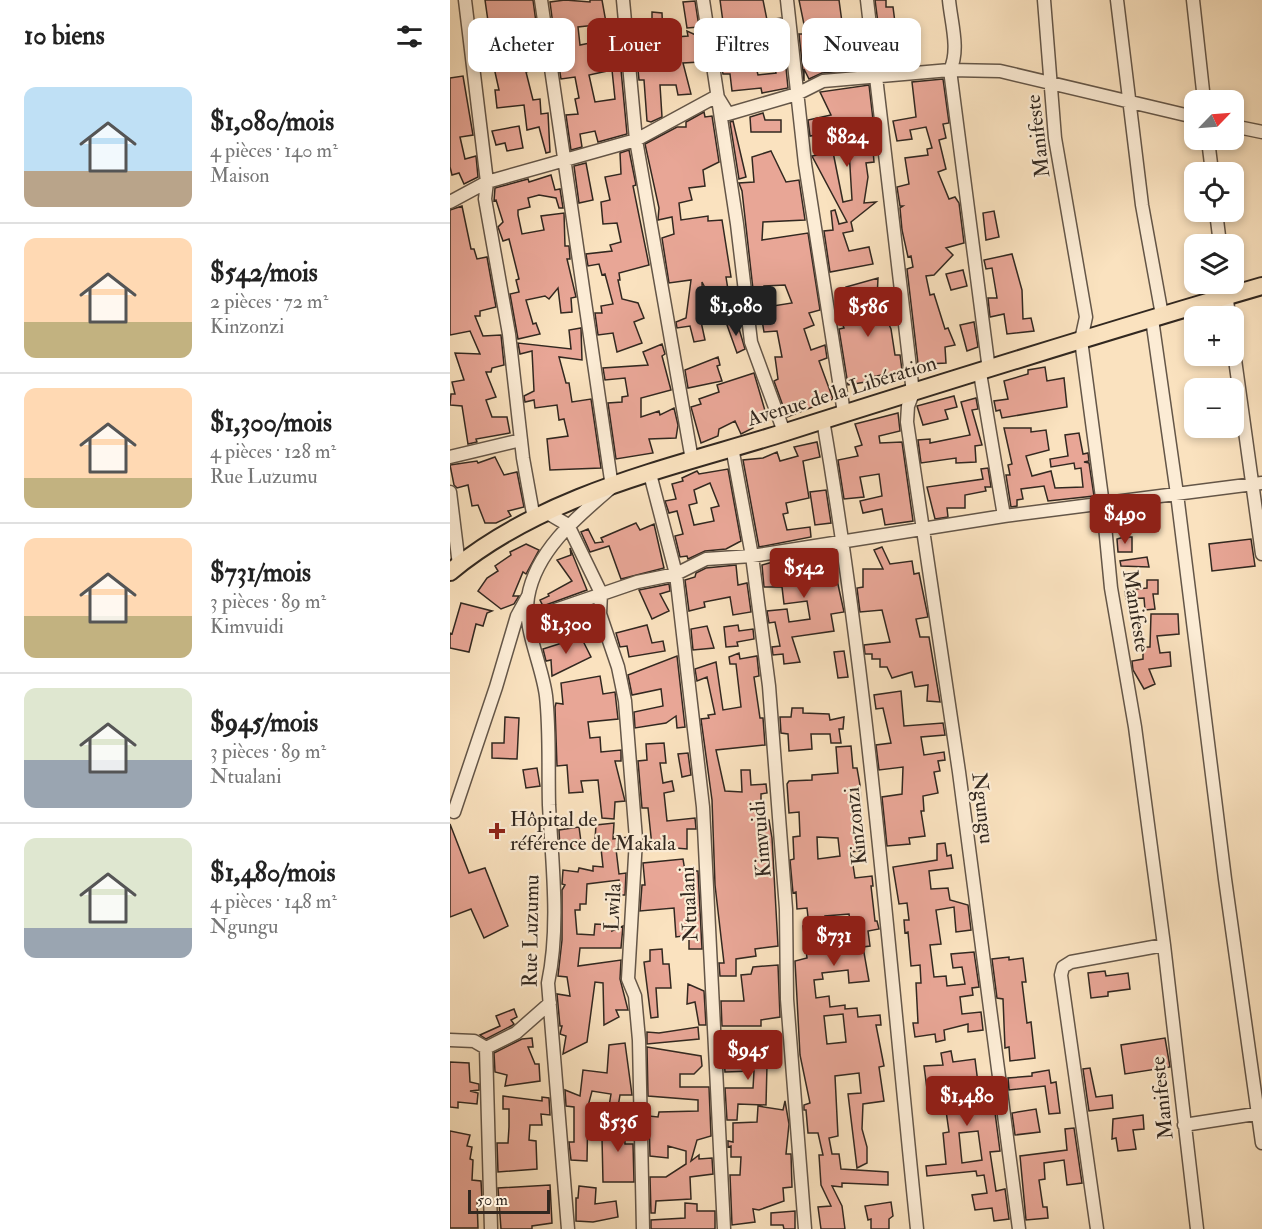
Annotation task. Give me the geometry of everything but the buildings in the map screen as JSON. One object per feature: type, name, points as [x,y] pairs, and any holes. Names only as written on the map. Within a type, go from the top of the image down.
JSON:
[{"type":"highway","name":"Avenue de la Libération","points":[[1244,287],[1262,285]]},
{"type":"highway","name":"Avenue de la Libération","points":[[455,568],[540,516],[612,487],[732,447],[1157,317],[1215,294]]},
{"type":"street","points":[[465,0],[487,182],[485,199],[509,334],[521,440],[540,516],[567,525]]},
{"type":"street","points":[[541,0],[612,487]]},
{"type":"street","points":[[623,0],[636,140],[692,460]]},
{"type":"street","points":[[703,0],[737,224],[751,342],[784,432]]},
{"type":"street","points":[[787,0],[797,94],[844,413]]},
{"type":"street","name":"Ngungu","points":[[867,0],[913,393],[908,406],[907,422],[924,528],[1019,1229]]},
{"type":"street","points":[[949,0],[955,48],[954,61],[950,70],[1004,516]]},
{"type":"street","name":"Manifeste","points":[[1044,0],[1055,138],[1086,316],[1081,340],[1103,505],[1111,588],[1135,727],[1164,945],[1197,1229]]},
{"type":"street","points":[[1117,0],[1262,1143]]},
{"type":"street","points":[[1193,0],[1203,90]]},
{"type":"street","points":[[717,96],[728,114],[797,94],[823,81],[950,70],[1000,71],[1051,81],[1184,114]]},
{"type":"street","points":[[450,202],[487,182],[636,140],[717,96]]},
{"type":"street","points":[[1244,128],[1262,132]]},
{"type":"street","points":[[1237,366],[1257,484],[1262,554]]},
{"type":"street","name":"Kinzonzi","points":[[823,420],[843,541],[873,794],[916,1229]]},
{"type":"street","points":[[450,457],[521,440]]},
{"type":"street","name":"Kimvuidi","points":[[732,447],[752,556],[769,686],[786,909],[787,999],[806,1229]]},
{"type":"street","name":"Ntualani","points":[[650,474],[676,574],[703,807],[724,1229]]},
{"type":"street","points":[[529,619],[601,593],[676,574],[706,559],[752,556],[1004,516],[1257,484]]},
{"type":"street","name":"Rue Luzumu","points":[[568,1229],[548,983],[553,960],[546,695],[529,619],[529,595],[544,558],[567,525],[612,487]]},
{"type":"street","points":[[450,492],[455,568]]},
{"type":"street","name":"Lwila","points":[[567,525],[601,593],[600,614],[618,667],[625,701],[636,839],[628,979],[635,996],[639,1040],[643,1229]]},
{"type":"street","points":[[454,812],[517,616],[529,595]]},
{"type":"street","points":[[1098,1229],[1061,975],[1063,968],[1071,962],[1164,945]]},
{"type":"street","points":[[486,1048],[516,1033],[550,1003]]},
{"type":"street","points":[[450,1040],[474,1041],[486,1048]]},
{"type":"street","points":[[486,1048],[491,1229]]},
{"type":"street","points":[[1184,1125],[1260,1113]]},
{"type":"place","name":"Hôpital de référence de Makala","points":[[497,831]]}]
